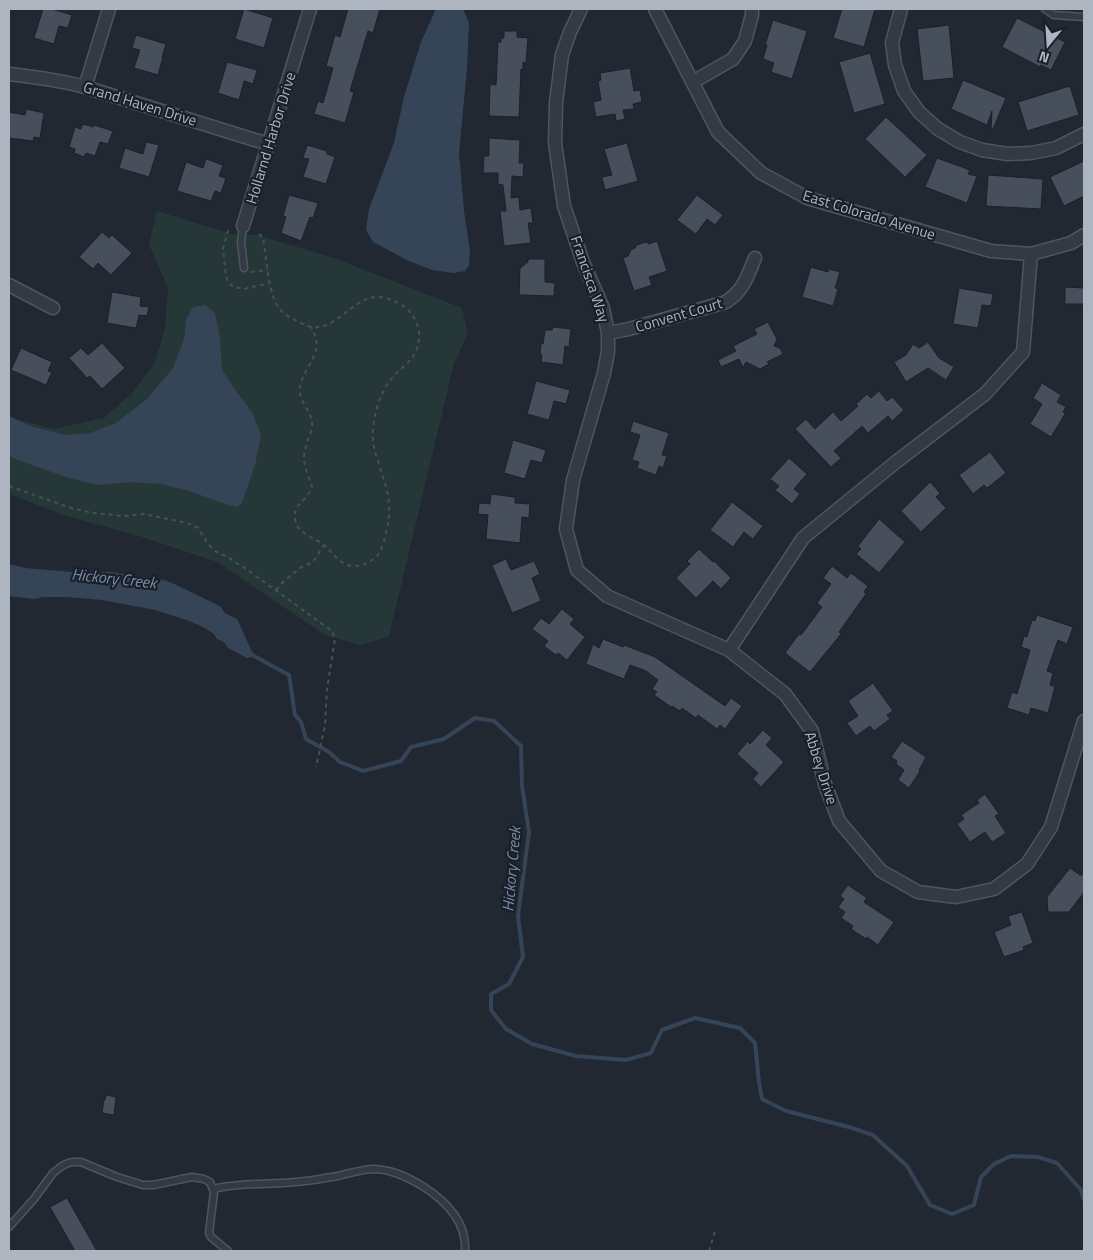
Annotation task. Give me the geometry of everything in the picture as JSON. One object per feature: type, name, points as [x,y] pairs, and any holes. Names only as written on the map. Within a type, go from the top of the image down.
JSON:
[{"type":"street","points":[[85,87],[108,9]]},
{"type":"street","name":"Hollarnd Harbor Drive","points":[[243,226],[310,9]]},
{"type":"street","name":"Francisca Way","points":[[581,9],[570,32],[562,56],[556,103],[555,143],[564,206],[583,262],[602,308],[608,333],[608,352],[604,373],[573,480],[566,529],[577,570],[607,596]]},
{"type":"street","name":"East Colorado Avenue","points":[[654,9],[718,132],[761,173],[807,198],[991,251],[1031,254],[1071,243],[1084,236]]},
{"type":"street","points":[[693,82],[733,59],[745,41],[752,9]]},
{"type":"street","points":[[901,9],[892,43],[895,65],[904,91],[919,112],[938,129],[960,142],[982,150],[1008,154],[1031,153],[1056,148],[1084,134]]},
{"type":"street","name":"Grand Haven Drive","points":[[9,74],[39,77],[85,87],[270,143]]},
{"type":"street","points":[[729,650],[803,538],[896,462],[985,394],[1023,352],[1031,254]]},
{"type":"street","name":"Convent Court","points":[[608,333],[726,302],[737,294],[746,282],[755,258]]},
{"type":"street","points":[[9,285],[53,308]]},
{"type":"street","name":"Abbey Drive","points":[[607,596],[729,650],[785,694],[812,730],[824,784],[839,822],[880,871],[918,892],[956,897],[994,889],[1027,864],[1052,827],[1084,721]]},
{"type":"lane","points":[[1045,9],[1054,15],[1084,17]]},
{"type":"lane","name":"Hollarnd Harbor Drive","points":[[243,226],[241,242],[244,268]]},
{"type":"lane","points":[[9,1227],[53,1173],[62,1166],[81,1162],[117,1177],[143,1185],[197,1177],[210,1182],[214,1192],[209,1233],[211,1237],[228,1251]]},
{"type":"lane","points":[[213,1189],[226,1186],[309,1181],[368,1169],[401,1174],[409,1177],[447,1204],[463,1231],[465,1251]]},
{"type":"path","points":[[259,234],[263,238],[275,302],[280,310],[290,318],[311,327],[321,326],[332,322],[362,300],[373,297],[385,297],[406,308],[414,317],[419,328],[417,347],[412,358],[389,382],[376,410],[372,431],[374,450],[390,502],[388,524],[384,542],[377,556],[368,563],[357,566],[341,562],[324,545],[297,526],[295,518],[296,508],[309,494],[312,486],[304,458],[312,424],[310,414],[300,395],[300,388],[314,357],[317,344],[311,327]]},
{"type":"path","points":[[244,268],[252,272],[268,270]]},
{"type":"path","points":[[9,486],[71,508],[93,513],[124,516],[144,514],[187,523],[198,528],[215,551],[243,567],[332,631],[335,639],[327,689],[325,725],[316,767]]},
{"type":"path","points":[[276,590],[300,568],[315,559],[324,545]]},
{"type":"path","points":[[709,1251],[715,1231]]},
{"type":"shaded area","points":[[157,211],[232,234],[257,235],[334,258],[462,308],[468,334],[454,363],[389,636],[361,645],[325,635],[217,562],[139,536],[66,516],[9,494],[9,427],[11,418],[54,429],[104,418],[132,393],[155,363],[165,328],[168,288],[149,245]]},
{"type":"water","points":[[436,9],[463,9],[469,23],[459,153],[464,211],[470,251],[469,265],[465,271],[454,273],[432,270],[409,261],[373,242],[366,230],[369,209],[394,143],[404,97],[421,42]]},
{"type":"water","points":[[205,305],[215,313],[220,338],[222,370],[252,412],[261,435],[255,465],[242,503],[237,507],[161,484],[131,482],[98,485],[66,477],[9,456],[9,416],[30,426],[65,435],[90,433],[116,423],[147,399],[173,368],[184,339],[186,320],[193,307]]},
{"type":"water","points":[[9,564],[25,568],[72,572],[81,569],[111,572],[172,583],[220,606],[225,613],[237,619],[254,656],[247,658],[228,648],[224,642],[217,639],[214,634],[205,628],[155,610],[102,600],[67,597],[35,599],[9,596]]},
{"type":"building","points":[[43,9],[52,9],[72,15],[68,28],[59,26],[54,44],[34,38]]},
{"type":"building","points":[[244,9],[273,18],[264,48],[235,39]]},
{"type":"building","points":[[348,9],[380,9],[373,33],[368,31],[350,91],[354,92],[345,123],[314,114],[318,101],[323,103],[333,68],[326,66],[335,35],[340,37]]},
{"type":"building","points":[[842,9],[875,9],[864,47],[833,38]]},
{"type":"building","points":[[1017,18],[1065,42],[1051,70],[1041,65],[1040,67],[1002,47]]},
{"type":"building","points":[[773,20],[807,31],[792,79],[771,72],[774,63],[763,59],[767,45],[765,45]]},
{"type":"building","points":[[949,25],[954,78],[923,81],[917,29]]},
{"type":"building","points":[[504,31],[517,31],[517,37],[528,38],[526,63],[523,62],[523,70],[521,69],[519,117],[489,116],[490,84],[496,85],[498,42],[501,42],[501,38],[504,38]]},
{"type":"building","points":[[136,35],[166,44],[158,75],[134,68],[140,50],[132,48]]},
{"type":"building","points":[[870,53],[885,104],[854,113],[839,62]]},
{"type":"building","points":[[227,62],[257,70],[253,84],[244,81],[239,100],[218,93]]},
{"type":"building","points":[[630,68],[634,91],[640,90],[642,102],[633,104],[634,109],[623,110],[625,119],[616,121],[615,114],[596,117],[593,102],[601,100],[598,81],[601,80],[600,73]]},
{"type":"building","points":[[963,80],[1006,98],[993,129],[991,129],[992,111],[987,125],[951,109]]},
{"type":"building","points":[[1070,86],[1079,115],[1027,131],[1018,102]]},
{"type":"building","points":[[26,109],[44,113],[40,138],[34,137],[33,141],[9,138],[9,112],[25,115]]},
{"type":"building","points":[[886,117],[927,155],[905,177],[865,139]]},
{"type":"building","points":[[83,124],[93,127],[94,125],[113,131],[108,144],[100,142],[95,156],[86,153],[84,157],[74,153],[75,149],[69,147],[75,127],[81,129]]},
{"type":"building","points":[[489,138],[520,140],[519,163],[524,163],[523,177],[512,176],[511,198],[519,197],[520,210],[531,208],[533,223],[528,223],[531,243],[504,246],[500,211],[506,211],[503,185],[498,184],[498,173],[483,173],[484,156],[489,156]]},
{"type":"building","points":[[146,142],[159,145],[149,177],[119,168],[125,148],[143,154]]},
{"type":"building","points":[[627,143],[638,181],[605,190],[602,177],[612,175],[604,149]]},
{"type":"building","points":[[307,145],[327,151],[327,154],[335,157],[326,184],[303,177],[309,159],[303,158]]},
{"type":"building","points":[[937,158],[970,170],[968,174],[977,176],[967,203],[925,187]]},
{"type":"building","points":[[206,159],[223,165],[219,176],[226,178],[221,193],[215,191],[211,201],[177,191],[186,162],[203,168]]},
{"type":"building","points":[[1084,161],[1084,196],[1064,206],[1050,177]]},
{"type":"building","points":[[988,175],[1043,179],[1041,209],[986,206]]},
{"type":"building","points":[[289,195],[318,203],[313,218],[310,217],[301,241],[281,233],[286,217],[283,216]]},
{"type":"building","points":[[697,195],[723,215],[715,225],[707,219],[696,234],[677,220]]},
{"type":"building","points":[[102,232],[109,238],[112,235],[132,253],[111,275],[98,263],[93,269],[79,257]]},
{"type":"building","points":[[657,241],[667,271],[649,277],[652,285],[634,291],[623,258],[628,256],[637,245]]},
{"type":"building","points":[[528,259],[545,259],[545,282],[555,283],[554,296],[519,295],[520,268],[528,262]]},
{"type":"building","points":[[811,267],[828,272],[829,269],[840,272],[835,288],[838,289],[833,306],[802,297]]},
{"type":"building","points":[[1065,287],[1084,288],[1084,304],[1065,304]]},
{"type":"building","points":[[959,288],[993,294],[991,306],[982,305],[978,328],[953,324]]},
{"type":"building","points":[[112,292],[141,297],[140,306],[149,307],[147,316],[139,315],[136,328],[107,323]]},
{"type":"building","points":[[768,322],[777,339],[774,346],[780,348],[783,354],[767,362],[769,364],[760,369],[746,362],[743,368],[739,359],[721,367],[718,360],[736,351],[733,346],[757,334],[754,329]]},
{"type":"building","points":[[553,327],[571,329],[569,347],[565,346],[563,365],[541,362],[541,343],[543,344],[545,330],[552,330]]},
{"type":"building","points":[[928,342],[939,358],[954,367],[946,380],[928,368],[906,382],[894,362],[906,355],[913,344],[919,348]]},
{"type":"building","points":[[102,343],[125,368],[102,389],[90,376],[87,378],[69,358],[81,348],[88,355]]},
{"type":"building","points":[[21,348],[52,362],[48,371],[52,372],[46,385],[11,370]]},
{"type":"building","points":[[536,381],[570,390],[566,404],[554,401],[549,420],[527,414]]},
{"type":"building","points":[[1042,383],[1061,395],[1057,402],[1066,407],[1063,412],[1065,414],[1051,437],[1030,424],[1042,404],[1033,398]]},
{"type":"building","points":[[879,391],[887,401],[892,397],[904,410],[892,421],[888,416],[868,433],[862,426],[834,451],[841,458],[831,467],[795,429],[806,419],[815,429],[833,412],[841,421],[858,406],[856,404],[867,394],[871,398]]},
{"type":"building","points":[[633,421],[669,433],[662,455],[667,456],[663,468],[659,466],[656,475],[637,468],[639,462],[632,460],[640,435],[630,432]]},
{"type":"building","points":[[513,440],[546,450],[542,463],[531,460],[525,479],[504,473]]},
{"type":"building","points":[[990,452],[1006,473],[987,488],[984,485],[973,494],[959,475]]},
{"type":"building","points":[[789,458],[807,474],[794,489],[800,494],[792,504],[775,490],[779,486],[770,479]]},
{"type":"building","points":[[930,482],[940,493],[936,497],[946,508],[921,532],[901,511]]},
{"type":"building","points":[[491,494],[515,497],[515,503],[530,504],[529,518],[522,517],[520,543],[486,539],[488,515],[478,514],[479,503],[490,504]]},
{"type":"building","points":[[732,502],[763,526],[753,539],[744,532],[733,547],[710,530]]},
{"type":"building","points":[[879,519],[905,542],[879,573],[856,554],[861,549],[858,546]]},
{"type":"building","points":[[699,549],[731,578],[721,589],[713,581],[696,598],[676,578],[690,564],[687,561]]},
{"type":"building","points":[[506,559],[511,570],[534,561],[540,574],[532,578],[541,601],[512,613],[492,565]]},
{"type":"building","points":[[832,566],[847,578],[851,573],[868,586],[864,592],[866,594],[839,632],[841,634],[810,672],[785,653],[822,607],[817,603],[831,584],[823,578]]},
{"type":"building","points":[[562,609],[574,619],[570,624],[585,637],[567,660],[544,646],[548,641],[532,629],[541,618],[549,624]]},
{"type":"building","points":[[1037,615],[1073,627],[1067,644],[1058,640],[1047,671],[1053,673],[1050,685],[1055,687],[1048,713],[1031,708],[1029,715],[1007,708],[1012,692],[1017,694],[1030,650],[1021,647],[1024,636],[1027,637],[1032,620],[1035,621]]},
{"type":"building","points":[[603,639],[655,657],[725,706],[731,698],[742,706],[725,729],[720,725],[717,729],[698,715],[696,718],[682,708],[680,711],[671,707],[654,695],[657,692],[652,689],[658,680],[646,671],[630,665],[624,679],[586,664],[593,644],[599,648]]},
{"type":"building","points":[[873,683],[893,711],[887,715],[890,719],[874,731],[870,726],[856,736],[847,723],[858,716],[848,701]]},
{"type":"building","points":[[763,730],[772,738],[766,745],[784,762],[761,787],[753,779],[758,773],[737,754],[748,741],[750,744]]},
{"type":"building","points":[[902,741],[926,757],[909,788],[898,780],[904,770],[891,757]]},
{"type":"building","points":[[985,794],[999,814],[995,816],[1006,833],[992,842],[985,832],[970,842],[957,824],[964,819],[961,815],[979,803],[977,800]]},
{"type":"building","points":[[1070,868],[1080,875],[1084,875],[1084,892],[1069,912],[1048,912],[1047,897]]},
{"type":"building","points":[[848,885],[867,898],[864,902],[894,922],[878,945],[851,929],[853,926],[841,918],[845,912],[838,907],[844,899],[840,896]]},
{"type":"building","points":[[1022,912],[1033,943],[1023,947],[1024,950],[1004,957],[994,932],[1011,925],[1008,916]]},
{"type":"building","points":[[106,1095],[116,1097],[114,1115],[102,1113]]},
{"type":"building","points":[[67,1198],[97,1251],[75,1251],[50,1207]]},
{"type":"waterway","name":"Hickory Creek","points":[[250,653],[289,675],[295,715],[301,722],[306,739],[329,752],[340,762],[363,771],[401,761],[411,747],[444,739],[475,718],[494,721],[521,746],[522,786],[529,832],[518,916],[523,957],[509,984],[491,994],[491,1010],[506,1029],[532,1044],[576,1056],[626,1060],[651,1053],[662,1030],[695,1018],[740,1028],[755,1043],[762,1099],[786,1111],[873,1135],[907,1166],[930,1205],[952,1214],[974,1205],[981,1177],[994,1164],[1011,1156],[1038,1157],[1057,1163],[1081,1190],[1084,1200]]}]
